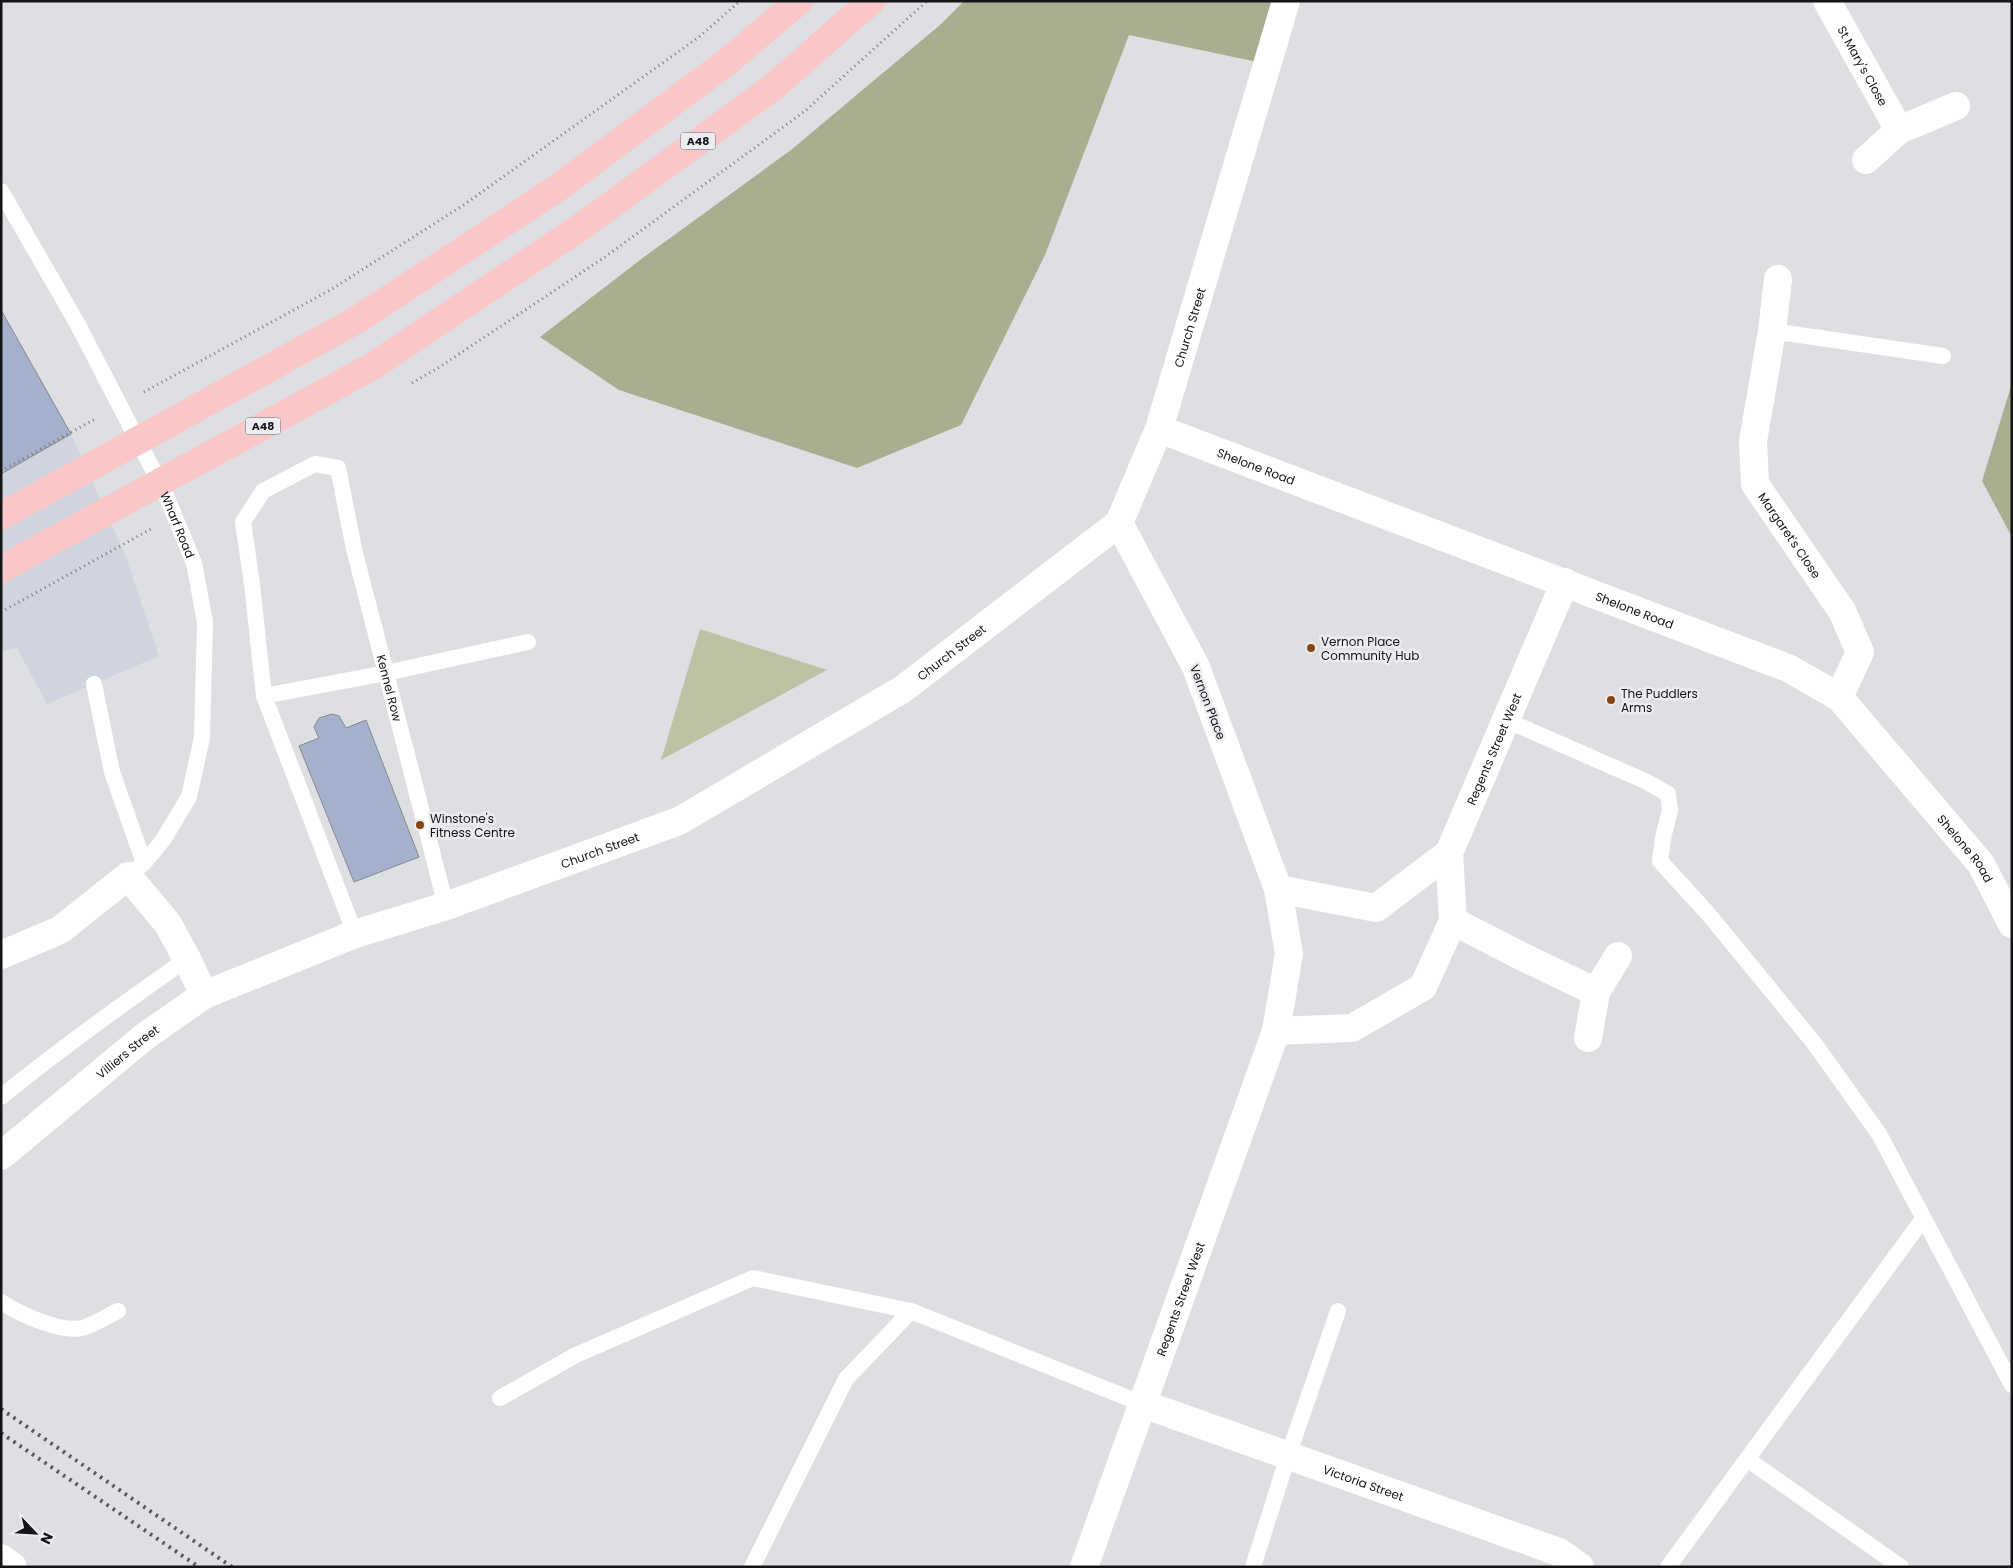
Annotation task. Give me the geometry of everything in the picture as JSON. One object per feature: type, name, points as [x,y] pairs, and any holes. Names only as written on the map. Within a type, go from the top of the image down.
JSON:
[{"type":"main road","points":[[1,516],[360,318],[560,187],[719,68],[799,1]]},
{"type":"main road","name":"A48","points":[[1,569],[373,366],[578,229],[772,88],[871,1]]},
{"type":"street","name":"Church Street","points":[[267,970],[354,934],[446,906],[679,821],[903,689],[1119,522],[1159,429],[1286,1]]},
{"type":"street","name":"St Mary's Close","points":[[1827,1],[1899,130]]},
{"type":"street","points":[[1866,160],[1899,130],[1956,106]]},
{"type":"street","name":"Margaret's Close","points":[[1778,279],[1772,331],[1752,441],[1755,484],[1842,611],[1860,652],[1839,697]]},
{"type":"street","name":"Shelone Road","points":[[1159,429],[1788,668],[1839,697],[1980,864],[2012,924]]},
{"type":"street","name":"Vernon Place","points":[[1119,522],[1196,667],[1278,889],[1289,954]]},
{"type":"street","name":"Regents Street West","points":[[1276,1030],[1352,1028],[1422,987],[1453,921],[1449,853],[1564,582]]},
{"type":"street","points":[[1278,889],[1376,908],[1449,853]]},
{"type":"street","points":[[1,955],[60,930],[136,869],[188,960],[204,995]]},
{"type":"street","points":[[1453,921],[1596,992]]},
{"type":"street","name":"Regents Street West","points":[[1084,1567],[1144,1404],[1276,1030],[1289,954]]},
{"type":"street","points":[[1588,1038],[1596,992],[1618,956]]},
{"type":"street","name":"Villiers Street","points":[[1,1156],[144,1037],[204,995],[267,970]]},
{"type":"street","name":"Victoria Street","points":[[1144,1404],[1559,1552],[1580,1567]]},
{"type":"street","points":[[1,1558],[13,1567]]},
{"type":"lane","name":"Wharf Road","points":[[1,191],[77,323],[165,493],[194,563],[205,622],[202,738],[188,797],[163,840],[136,869]]},
{"type":"lane","points":[[1772,331],[1943,356]]},
{"type":"lane","name":"Kennel Row","points":[[264,696],[252,584],[243,522],[262,491],[315,464],[338,468],[354,549],[446,906]]},
{"type":"lane","points":[[354,934],[264,696],[386,673],[528,642]]},
{"type":"lane","points":[[94,684],[112,772],[136,869]]},
{"type":"lane","points":[[1506,720],[1645,781],[1668,794],[1670,810],[1660,861],[1710,916],[1814,1043],[1879,1134],[2012,1386]]},
{"type":"lane","points":[[1,1097],[135,995],[188,960]]},
{"type":"lane","points":[[1668,1567],[1923,1219]]},
{"type":"lane","points":[[500,1398],[576,1355],[753,1278],[911,1311],[1144,1404]]},
{"type":"lane","points":[[1,1302],[13,1310],[58,1327],[82,1328],[118,1311]]},
{"type":"lane","points":[[752,1567],[846,1379],[911,1311]]},
{"type":"lane","points":[[1253,1567],[1288,1456],[1338,1311]]},
{"type":"lane","points":[[1747,1459],[1900,1567]]},
{"type":"path","points":[[140,394],[332,289],[465,204],[699,37],[740,1]]},
{"type":"path","points":[[1,471],[106,414]]},
{"type":"shaded area","points":[[1,310],[71,434],[126,557],[159,656],[47,704],[17,648],[1,651]]},
{"type":"green space","points":[[964,1],[1286,1],[1267,64],[1129,35],[1045,255],[961,425],[857,468],[619,390],[540,337],[644,257],[791,150],[940,25]]},
{"type":"green space","points":[[2012,383],[2012,537],[1982,481]]},
{"type":"green space","points":[[700,629],[827,670],[661,760]]},
{"type":"building","points":[[1,310],[71,434],[1,474]]},
{"type":"building","points":[[332,714],[339,716],[346,728],[366,720],[419,857],[354,882],[299,746],[319,738],[314,727],[319,718]]},
{"type":"railway","points":[[1,1409],[232,1567]]},
{"type":"railway","points":[[1,1433],[199,1567]]},
{"type":"place","name":"Vernon Place Community Hub","points":[[1311,648]]},
{"type":"place","name":"The Puddlers Arms","points":[[1611,700]]},
{"type":"place","name":"Winstone's Fitness Centre","points":[[420,825]]}]
